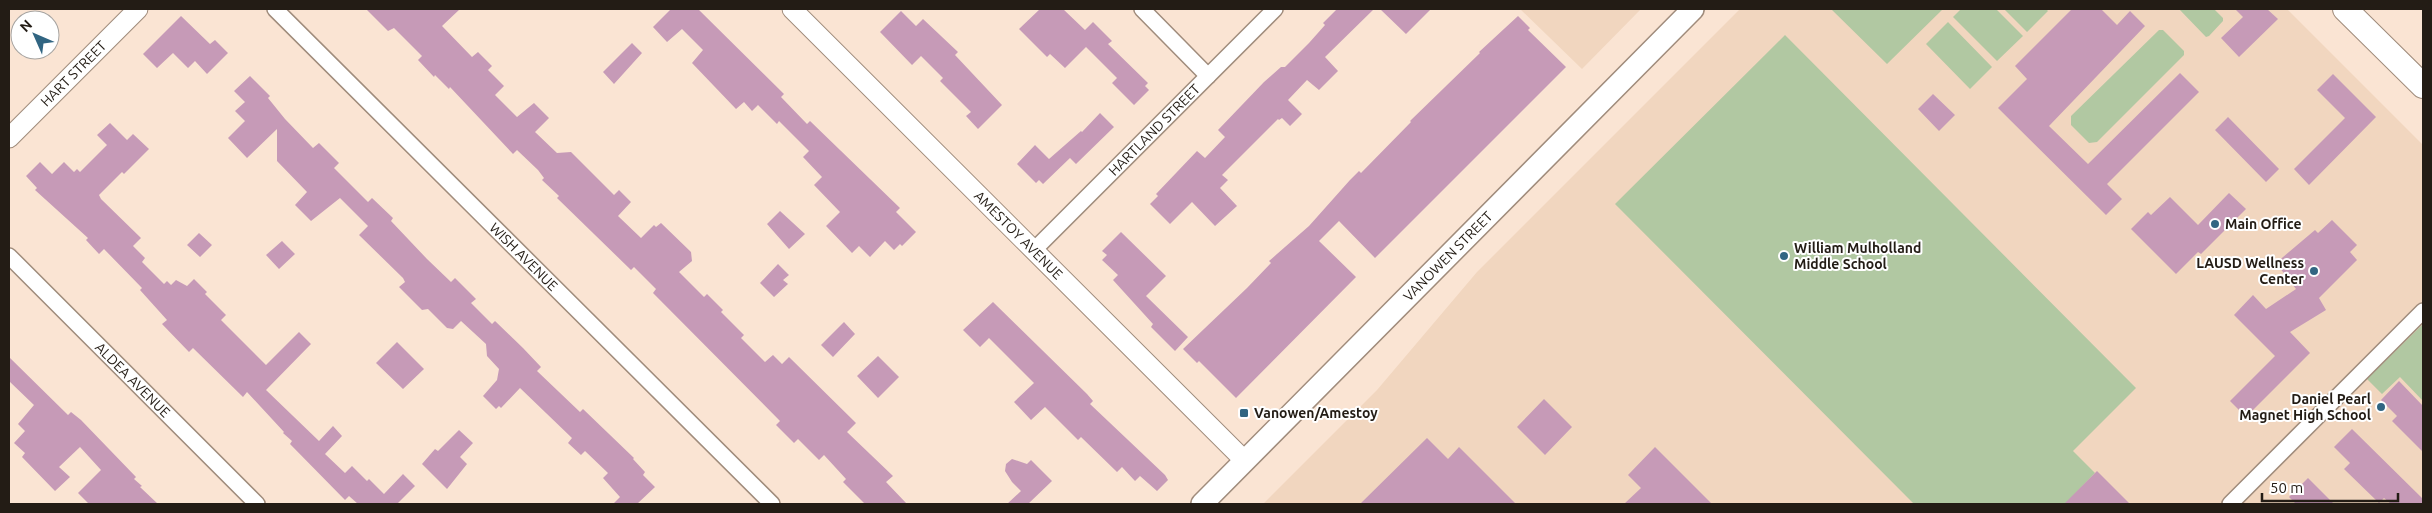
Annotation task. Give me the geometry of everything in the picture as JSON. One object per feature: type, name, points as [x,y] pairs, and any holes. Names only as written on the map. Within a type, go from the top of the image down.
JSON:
[{"type":"main road","name":"VANOWEN STREET","points":[[1202,504],[1692,9]]},
{"type":"main road","points":[[2346,9],[2423,86]]},
{"type":"street","name":"HART STREET","points":[[9,138],[138,9]]},
{"type":"street","name":"WISH AVENUE","points":[[275,9],[772,504]]},
{"type":"street","name":"AMESTOY AVENUE","points":[[792,9],[1245,461]]},
{"type":"street","points":[[1142,9],[1208,76]]},
{"type":"street","name":"HARTLAND STREET","points":[[1034,250],[1275,9]]},
{"type":"street","name":"ALDEA AVENUE","points":[[9,256],[257,504]]},
{"type":"street","points":[[2230,504],[2423,311]]},
{"type":"shaded area","points":[[1520,9],[1641,9],[1582,69]]},
{"type":"shaded area","points":[[1740,9],[2287,9],[2423,145],[2423,504],[1263,504],[1377,390],[1477,272]]},
{"type":"green space","points":[[1831,9],[1943,9],[1887,64]]},
{"type":"green space","points":[[1961,9],[1996,9],[2023,36],[1997,61],[1953,17]]},
{"type":"green space","points":[[2004,9],[2046,9],[2048,11],[2027,32]]},
{"type":"green space","points":[[2179,9],[2214,9],[2223,18],[2223,21],[2206,37]]},
{"type":"green space","points":[[1948,22],[1992,67],[1970,89],[1926,44]]},
{"type":"green space","points":[[2159,30],[2163,30],[2184,51],[2184,55],[2097,142],[2089,143],[2071,125],[2071,116]]},
{"type":"green space","points":[[1785,35],[2136,388],[2073,451],[2095,473],[2068,501],[2071,504],[1914,504],[1615,204]]},
{"type":"green space","points":[[2423,324],[2423,401],[2400,377],[2382,394],[2367,379]]},
{"type":"building","points":[[366,9],[460,9],[442,26],[472,57],[478,52],[492,66],[488,70],[504,86],[495,95],[517,117],[534,103],[549,118],[535,132],[557,153],[571,152],[614,195],[619,190],[631,202],[618,216],[641,238],[654,225],[656,227],[661,223],[691,252],[692,261],[679,272],[704,297],[707,294],[723,310],[721,312],[744,335],[741,338],[765,362],[773,355],[782,364],[789,357],[856,423],[847,432],[893,476],[886,482],[907,504],[865,504],[843,482],[846,479],[824,455],[819,460],[798,439],[794,443],[776,425],[780,421],[653,293],[656,289],[634,267],[631,270],[557,198],[559,196],[542,180],[544,178],[538,170],[517,150],[513,154],[450,87],[449,89],[435,75],[434,77],[418,60],[422,56],[394,28],[388,31]]},
{"type":"building","points":[[671,9],[698,9],[784,94],[781,97],[807,124],[810,121],[900,208],[896,212],[916,232],[902,246],[900,244],[894,250],[885,241],[870,257],[859,246],[852,253],[826,226],[840,212],[814,185],[822,177],[803,157],[809,151],[779,121],[777,124],[758,105],[752,111],[744,102],[736,109],[692,63],[703,50],[682,29],[667,42],[653,27]]},
{"type":"building","points":[[1040,9],[1063,9],[1085,30],[1093,22],[1112,41],[1108,44],[1148,83],[1145,86],[1149,90],[1134,105],[1112,83],[1117,78],[1086,47],[1065,68],[1050,54],[1047,57],[1019,29]]},
{"type":"building","points":[[1337,9],[1374,9],[1325,57],[1338,71],[1319,90],[1307,80],[1288,100],[1302,114],[1290,126],[1282,118],[1278,119],[1222,175],[1228,180],[1220,188],[1237,206],[1215,226],[1192,202],[1170,224],[1150,204],[1158,196],[1156,194],[1197,151],[1205,158],[1225,137],[1218,130],[1264,82],[1281,67],[1285,67],[1309,43],[1325,25],[1323,23]]},
{"type":"building","points":[[1380,9],[1431,9],[1406,34]]},
{"type":"building","points":[[2072,9],[2101,9],[2117,25],[2130,11],[2145,26],[2049,126],[2088,164],[2180,73],[2199,92],[2107,184],[2122,199],[2106,215],[1998,108],[2027,79],[2015,66]]},
{"type":"building","points":[[2235,9],[2267,9],[2278,19],[2239,57],[2221,38],[2243,17]]},
{"type":"building","points":[[901,11],[916,26],[923,19],[958,52],[955,55],[1002,105],[978,129],[966,116],[971,112],[940,81],[943,78],[921,56],[912,65],[880,32]]},
{"type":"building","points":[[181,16],[210,44],[215,40],[228,53],[207,74],[195,61],[188,68],[173,53],[157,68],[143,54]]},
{"type":"building","points":[[1518,16],[1530,28],[1528,30],[1566,67],[1375,258],[1339,221],[1319,241],[1356,277],[1236,398],[1199,361],[1197,363],[1183,349],[1247,288],[1271,263],[1269,261],[1309,226],[1359,171],[1361,173],[1479,52]]},
{"type":"building","points":[[632,43],[642,53],[614,84],[603,72]]},
{"type":"building","points":[[2333,74],[2376,117],[2309,185],[2294,169],[2345,118],[2317,90]]},
{"type":"building","points":[[250,76],[270,96],[268,98],[285,119],[313,148],[319,143],[339,163],[334,168],[368,202],[372,198],[393,218],[391,221],[427,259],[451,282],[455,278],[476,299],[471,303],[492,324],[495,321],[523,348],[541,367],[537,371],[580,412],[583,409],[634,458],[645,472],[643,475],[655,487],[637,504],[613,504],[620,497],[603,478],[608,473],[585,451],[581,455],[568,443],[572,438],[520,388],[501,408],[499,406],[496,409],[483,396],[497,380],[499,369],[487,356],[486,344],[461,321],[453,329],[447,328],[428,309],[422,310],[399,287],[405,282],[403,278],[359,235],[368,226],[340,198],[311,221],[295,205],[307,192],[277,161],[277,129],[247,158],[228,138],[245,121],[235,111],[245,102],[234,91]]},
{"type":"building","points":[[1933,94],[1955,115],[1939,131],[1918,109]]},
{"type":"building","points":[[1100,113],[1114,127],[1076,164],[1070,158],[1043,184],[1039,180],[1036,183],[1017,164],[1035,145],[1049,159],[1082,132]]},
{"type":"building","points":[[2228,117],[2279,169],[2266,182],[2215,130]]},
{"type":"building","points":[[110,123],[127,140],[133,134],[149,149],[99,195],[141,238],[133,246],[145,258],[142,262],[164,284],[167,281],[171,285],[176,280],[187,286],[194,279],[207,292],[205,294],[226,315],[221,320],[266,365],[299,332],[311,344],[266,390],[319,441],[333,426],[342,436],[325,454],[345,473],[352,466],[384,494],[403,474],[415,486],[397,504],[358,504],[349,496],[345,500],[290,444],[292,441],[247,392],[243,397],[193,348],[189,352],[162,324],[167,320],[140,290],[142,288],[104,249],[99,254],[86,240],[88,238],[35,190],[37,188],[26,176],[40,162],[52,174],[64,162],[74,172],[77,169],[80,172],[107,145],[97,135]]},
{"type":"building","points":[[2229,193],[2246,209],[2201,254],[2198,252],[2176,274],[2131,229],[2148,212],[2151,215],[2170,197],[2198,225]]},
{"type":"building","points":[[780,211],[805,234],[789,249],[767,224]]},
{"type":"building","points":[[2332,220],[2357,245],[2350,252],[2357,260],[2319,298],[2326,310],[2290,332],[2310,353],[2246,417],[2230,401],[2275,356],[2234,315],[2253,295],[2266,309],[2296,289],[2276,263],[2315,230],[2318,233]]},
{"type":"building","points":[[1121,232],[1166,276],[1146,296],[1188,337],[1175,351],[1151,327],[1153,324],[1113,280],[1118,275],[1102,260],[1107,255],[1102,251]]},
{"type":"building","points":[[199,233],[212,245],[200,257],[187,245]]},
{"type":"building","points":[[282,241],[295,254],[279,269],[266,255]]},
{"type":"building","points":[[778,264],[789,275],[783,280],[788,284],[774,297],[760,283]]},
{"type":"building","points":[[993,302],[1087,394],[1093,401],[1090,404],[1165,475],[1168,480],[1157,491],[1140,476],[1135,481],[1122,467],[1117,472],[1081,437],[1078,440],[1045,407],[1031,420],[1014,402],[1034,383],[989,338],[980,347],[963,330]]},
{"type":"building","points":[[844,322],[855,334],[833,357],[821,345]]},
{"type":"building","points":[[397,342],[424,369],[403,389],[376,363]]},
{"type":"building","points":[[878,356],[899,377],[878,398],[857,376]]},
{"type":"building","points":[[9,357],[68,415],[71,412],[81,420],[136,477],[134,479],[142,486],[140,487],[158,504],[89,504],[78,493],[101,470],[80,447],[59,467],[70,477],[55,491],[22,457],[25,453],[14,443],[25,431],[18,424],[34,405],[9,381]]},
{"type":"building","points":[[2399,381],[2423,406],[2423,452],[2392,421],[2397,416],[2381,400]]},
{"type":"building","points":[[1544,399],[1572,427],[1545,455],[1517,427]]},
{"type":"building","points":[[2352,429],[2423,499],[2423,504],[2391,504],[2384,498],[2379,503],[2344,469],[2350,463],[2334,447]]},
{"type":"building","points":[[459,430],[473,443],[460,457],[467,464],[447,489],[422,464],[435,449],[438,451]]},
{"type":"building","points":[[1427,438],[1448,459],[1459,447],[1516,504],[1360,504]]},
{"type":"building","points":[[1655,447],[1712,504],[1624,504],[1641,488],[1628,475]]},
{"type":"building","points":[[1012,459],[1027,464],[1031,460],[1052,481],[1028,504],[1007,504],[1021,491],[1005,471],[1006,464]]},
{"type":"building","points":[[2097,471],[2130,504],[2064,504]]},
{"type":"building","points":[[2308,478],[2334,504],[2296,504],[2289,497]]},
{"type":"place","name":"Main Office","points":[[2215,224]]},
{"type":"place","name":"William Mulholland Middle School","points":[[1784,256]]},
{"type":"place","name":"LAUSD Wellness Center","points":[[2314,271]]},
{"type":"place","name":"Daniel Pearl Magnet High School","points":[[2381,407]]},
{"type":"place","name":"Vanowen/Amestoy","points":[[1244,413]]}]
